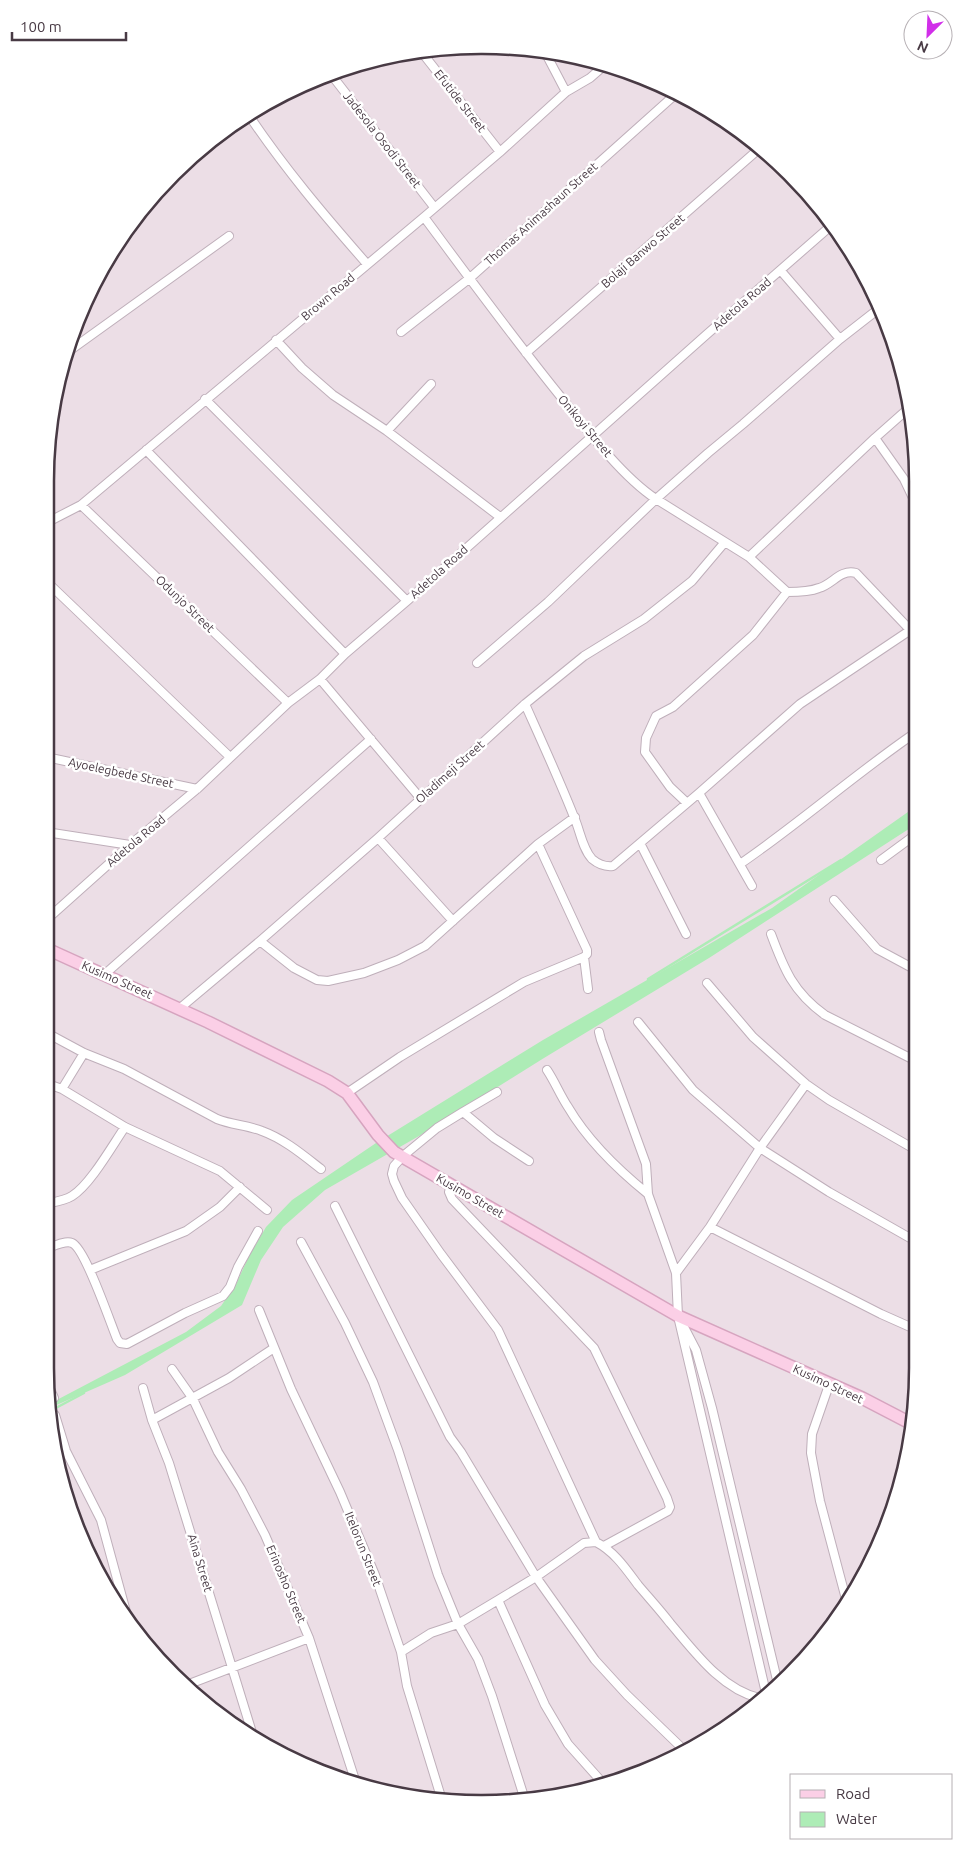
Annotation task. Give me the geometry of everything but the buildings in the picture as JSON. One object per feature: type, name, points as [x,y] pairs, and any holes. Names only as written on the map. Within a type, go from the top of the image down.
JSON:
[{"type":"street","name":"Efutide Street","points":[[426,57],[500,152]]},
{"type":"street","points":[[549,59],[566,92]]},
{"type":"street","name":"Brown Road","points":[[54,519],[81,505],[424,217],[566,92],[590,78],[599,70]]},
{"type":"street","name":"Jadesola Osodi Street","points":[[335,79],[434,208]]},
{"type":"street","name":"Thomas Animashaun Street","points":[[401,332],[470,278],[671,98]]},
{"type":"street","points":[[253,121],[308,197],[367,264]]},
{"type":"street","name":"Bolaji Banwo Street","points":[[526,354],[755,153]]},
{"type":"street","name":"Onikoyi Street","points":[[424,217],[526,354],[592,437],[641,488],[656,500],[748,557],[787,592]]},
{"type":"street","name":"Adetola Road","points":[[54,914],[130,845],[197,789],[288,703],[320,679],[345,654],[827,230]]},
{"type":"street","points":[[75,347],[229,236]]},
{"type":"street","points":[[781,271],[840,339]]},
{"type":"street","points":[[477,663],[548,602],[656,500],[840,339],[874,312]]},
{"type":"street","points":[[276,340],[302,368],[333,395],[388,431],[500,517]]},
{"type":"street","points":[[388,431],[431,384]]},
{"type":"street","points":[[205,399],[407,601]]},
{"type":"street","points":[[748,557],[904,413]]},
{"type":"street","points":[[875,438],[904,479],[909,490]]},
{"type":"street","points":[[146,450],[345,654]]},
{"type":"street","name":"Odunjo Street","points":[[81,505],[288,703]]},
{"type":"street","name":"Oladimeji Street","points":[[179,1009],[378,838],[525,704],[584,656],[644,619],[692,580],[725,542]]},
{"type":"street","points":[[687,803],[670,787],[645,752],[646,738],[656,716],[673,707],[752,635],[787,592],[803,592],[820,588],[848,571],[856,574],[909,627]]},
{"type":"street","points":[[54,589],[230,757]]},
{"type":"street","points":[[525,704],[575,817],[589,854],[599,864],[606,867],[613,866],[699,794],[800,704],[909,634]]},
{"type":"street","points":[[320,679],[421,799]]},
{"type":"street","points":[[740,864],[804,818],[909,737]]},
{"type":"street","points":[[105,974],[371,740]]},
{"type":"street","name":"Ayoelegbede Street","points":[[54,759],[197,789]]},
{"type":"street","points":[[699,794],[752,886]]},
{"type":"street","points":[[260,941],[294,968],[317,980],[328,981],[364,973],[398,960],[425,946],[538,844],[575,817]]},
{"type":"street","points":[[54,833],[130,845]]},
{"type":"street","points":[[378,838],[453,921]]},
{"type":"street","points":[[881,860],[909,839]]},
{"type":"street","points":[[640,843],[686,934]]},
{"type":"street","points":[[347,1093],[400,1057],[524,982],[584,957],[587,954],[587,950],[538,844]]},
{"type":"street","points":[[834,900],[877,949],[909,966]]},
{"type":"street","points":[[771,934],[792,982],[812,1006],[825,1015],[909,1057]]},
{"type":"street","name":"Kusimo Street","points":[[54,952],[304,1068],[347,1093],[380,1137],[398,1154],[678,1316],[829,1385],[862,1398],[906,1421]]},
{"type":"street","points":[[584,957],[588,989]]},
{"type":"street","points":[[707,983],[752,1036],[806,1084],[851,1113],[909,1146]]},
{"type":"street","points":[[638,1022],[693,1090],[760,1148],[829,1192],[909,1237]]},
{"type":"street","points":[[599,1032],[600,1040],[646,1164],[648,1194],[676,1273],[678,1316],[765,1688]]},
{"type":"street","points":[[54,1037],[124,1069],[217,1119],[261,1131],[275,1137],[321,1169]]},
{"type":"street","points":[[62,1089],[84,1052]]},
{"type":"street","points":[[547,1070],[568,1108],[590,1137],[622,1173],[648,1194]]},
{"type":"street","points":[[676,1273],[710,1227],[760,1148],[806,1084]]},
{"type":"street","points":[[54,1086],[125,1127],[220,1171],[267,1210]]},
{"type":"street","points":[[497,1092],[398,1154],[392,1174],[402,1198],[498,1330],[600,1544],[622,1563],[657,1608],[705,1663],[739,1690],[754,1697]]},
{"type":"street","points":[[463,1112],[494,1138],[529,1161]]},
{"type":"street","points":[[54,1202],[64,1200],[84,1187],[125,1127]]},
{"type":"street","points":[[401,1652],[430,1633],[458,1624],[536,1577],[584,1543],[600,1544],[668,1511],[670,1507],[594,1348],[452,1199],[451,1185]]},
{"type":"street","points":[[90,1270],[186,1231],[220,1207],[240,1187]]},
{"type":"street","points":[[335,1206],[450,1437],[461,1452],[536,1577],[595,1660],[627,1695],[680,1746]]},
{"type":"street","points":[[710,1227],[909,1326]]},
{"type":"street","points":[[54,1246],[67,1242],[78,1247],[90,1270],[117,1339],[120,1343],[127,1344],[185,1313],[223,1296],[230,1287],[238,1267],[258,1231]]},
{"type":"street","points":[[301,1242],[345,1323],[373,1382],[398,1450],[438,1575],[458,1624],[478,1659],[492,1696],[523,1793]]},
{"type":"street","name":"Itelorun Street","points":[[259,1310],[291,1390],[359,1535],[401,1652],[407,1686],[440,1793]]},
{"type":"street","points":[[678,1316],[696,1350],[712,1408],[776,1677]]},
{"type":"street","points":[[152,1420],[230,1378],[274,1348]]},
{"type":"street","name":"Erinosho Street","points":[[172,1369],[193,1399],[218,1452],[241,1489],[265,1535],[309,1638],[354,1776]]},
{"type":"street","points":[[829,1385],[812,1434],[811,1453],[820,1501],[844,1593]]},
{"type":"street","name":"Aina Street","points":[[143,1388],[152,1420],[170,1463],[251,1727]]},
{"type":"street","points":[[57,1421],[66,1450],[101,1520],[122,1599]]},
{"type":"street","points":[[498,1600],[550,1713],[568,1744],[599,1779]]},
{"type":"street","points":[[192,1683],[309,1638]]},
{"type":"shaded area","points":[[482,54],[537,57],[565,62],[619,76],[645,86],[695,111],[742,142],[784,179],[821,221],[852,268],[877,318],[895,371],[906,426],[909,482],[909,1368],[906,1423],[901,1451],[887,1505],[877,1531],[852,1581],[821,1628],[803,1650],[764,1689],[742,1707],[695,1738],[645,1763],[619,1773],[565,1787],[537,1792],[482,1795],[426,1792],[371,1781],[344,1773],[292,1751],[268,1738],[221,1707],[179,1670],[142,1628],[111,1581],[98,1557],[76,1505],[68,1478],[57,1423],[54,1368],[54,482],[57,426],[62,398],[76,344],[86,318],[98,292],[126,244],[142,221],[179,179],[221,142],[244,126],[292,98],[318,86],[344,76],[398,62],[426,57]]},
{"type":"water","points":[[909,811],[909,829],[709,958],[419,1136],[325,1190],[283,1227],[261,1260],[242,1305],[125,1375],[56,1405],[55,1401],[186,1332],[221,1306],[236,1284],[249,1256],[266,1227],[292,1200],[376,1143],[543,1040],[772,908]]},
{"type":"waterway","points":[[648,979],[841,860]]},
{"type":"waterway","points":[[56,1408],[84,1393]]}]
